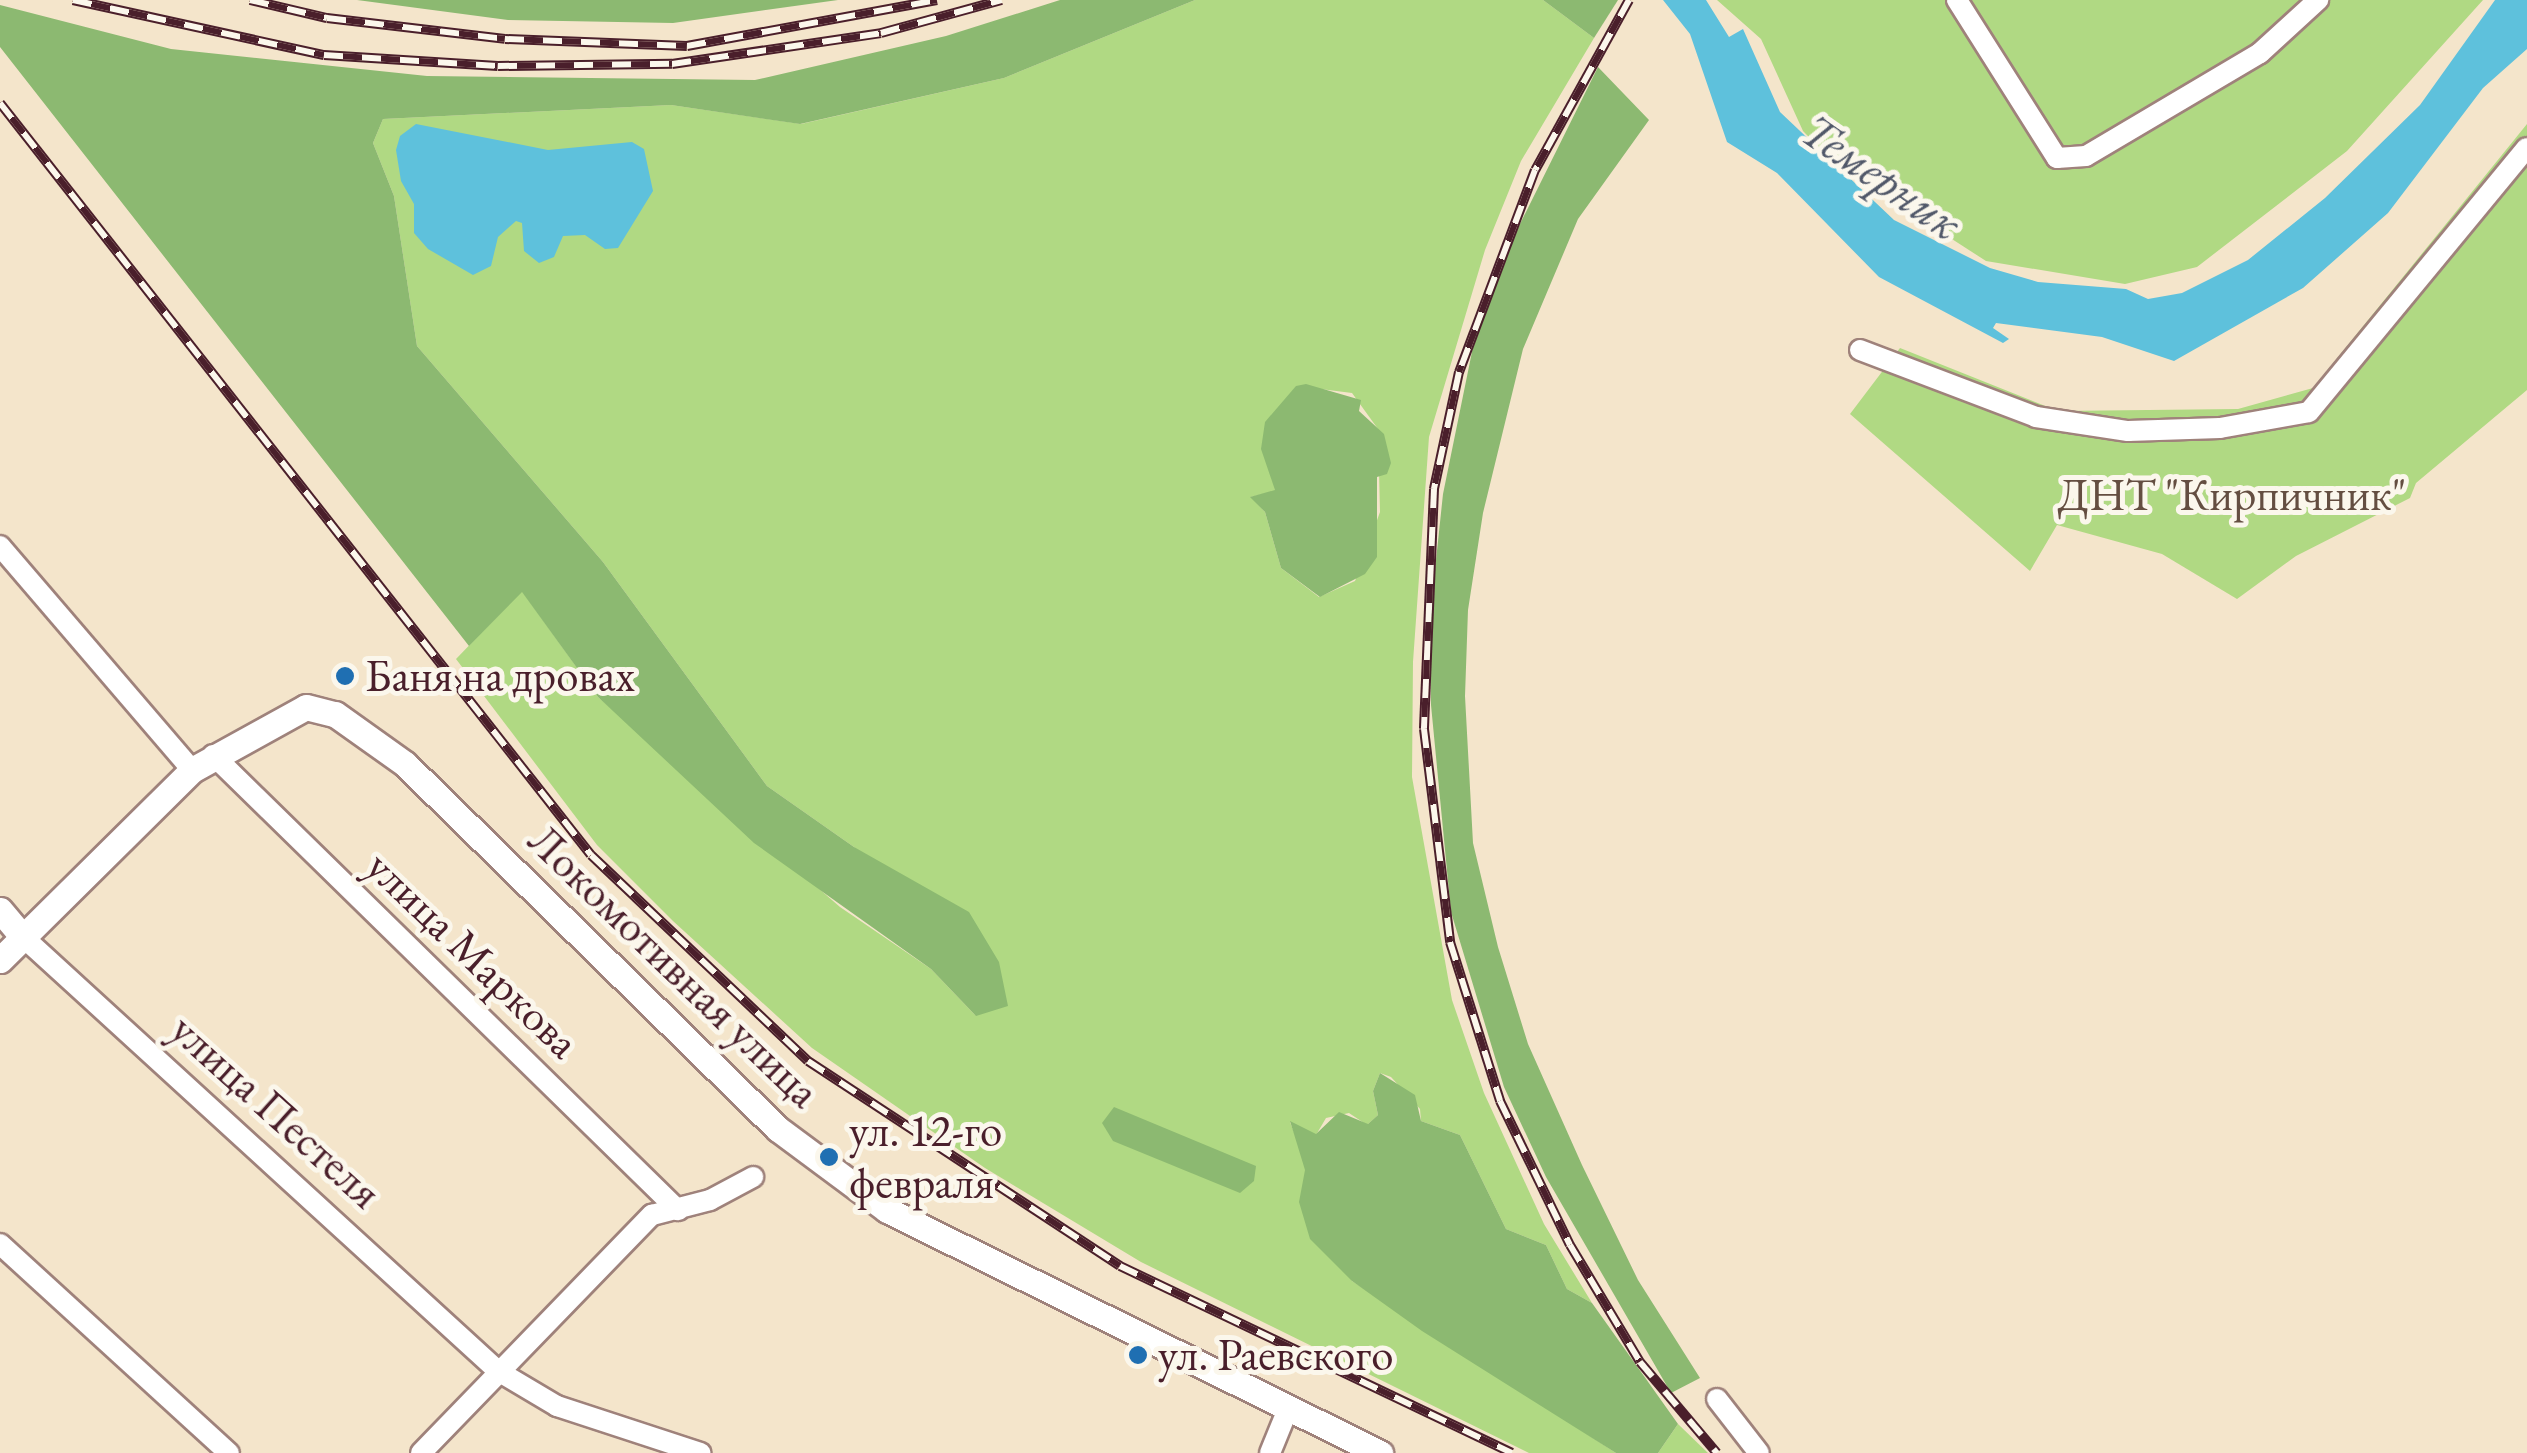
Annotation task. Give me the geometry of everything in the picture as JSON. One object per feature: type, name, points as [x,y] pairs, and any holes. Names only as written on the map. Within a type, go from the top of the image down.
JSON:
[{"type":"street","points":[[1956,0],[2057,158],[2086,156],[2260,53],[2318,0]]},
{"type":"street","points":[[1860,350],[2036,418],[2110,428],[2220,428],[2309,412],[2527,148]]},
{"type":"street","name":"улица Маркова","points":[[0,546],[202,762],[678,1210]]},
{"type":"street","name":"Локомотивная улица","points":[[0,960],[202,762],[306,707],[360,726],[405,764],[778,1129],[887,1210],[1380,1453]]},
{"type":"street","name":"улица Пестеля","points":[[0,910],[22,936],[498,1371],[557,1406],[702,1453]]},
{"type":"street","points":[[421,1453],[652,1215],[678,1210],[753,1177]]},
{"type":"street","points":[[0,1244],[229,1453]]},
{"type":"street","points":[[1717,1400],[1759,1453]]},
{"type":"street","points":[[1270,1453],[1288,1409]]},
{"type":"green space","points":[[357,0],[838,0],[673,23],[508,20]]},
{"type":"green space","points":[[1060,0],[1195,0],[1004,78],[800,124],[671,105],[383,119],[373,143],[394,196],[417,346],[603,562],[767,786],[854,847],[969,912],[999,962],[1008,1006],[976,1016],[931,969],[754,843],[598,697],[522,592],[469,646],[0,47],[0,5],[171,49],[427,76],[755,80],[946,36]]},
{"type":"green space","points":[[1195,0],[1543,0],[1594,38],[1521,161],[1485,250],[1429,437],[1413,662],[1412,777],[1452,1000],[1484,1093],[1544,1224],[1592,1303],[1567,1289],[1546,1245],[1506,1229],[1460,1135],[1421,1121],[1420,1109],[1391,1077],[1380,1073],[1373,1091],[1378,1115],[1367,1125],[1349,1113],[1326,1118],[1316,1135],[1290,1122],[1352,1281],[1616,1453],[1529,1453],[1141,1262],[985,1168],[812,1048],[673,921],[597,845],[456,659],[522,591],[598,697],[840,907],[931,969],[976,1016],[854,847],[767,786],[603,562],[417,346],[394,196],[373,143],[383,119],[671,105],[801,124],[1004,78]],"holes":[[[1297,386],[1352,393],[1378,429],[1380,512],[1355,581],[1319,597],[1281,568],[1265,512],[1251,497],[1275,491],[1273,415]]]},
{"type":"green space","points":[[1543,0],[1618,0],[1594,38]]},
{"type":"green space","points":[[1717,0],[2483,0],[2347,151],[2197,267],[2125,284],[1986,261],[1834,163],[1803,131],[1761,39]]},
{"type":"green space","points":[[1598,67],[1649,120],[1578,219],[1523,349],[1483,513],[1468,610],[1465,696],[1473,843],[1498,947],[1528,1044],[1638,1280],[1700,1378],[1671,1393],[1546,1177],[1504,1087],[1451,912],[1431,705],[1430,617],[1443,494],[1475,337],[1514,236]]},
{"type":"green space","name":"ДНТ \"Кирпичник\"","points":[[2527,124],[2527,390],[2416,483],[2410,498],[2296,556],[2237,599],[2162,554],[2057,525],[2030,571],[1850,414],[1900,348],[2058,411],[2238,409],[2313,388]]},
{"type":"green space","points":[[1306,384],[1361,400],[1359,411],[1384,434],[1391,463],[1387,474],[1377,477],[1377,557],[1365,574],[1320,597],[1281,568],[1265,512],[1250,497],[1275,490],[1261,449],[1265,422],[1296,386]]},
{"type":"green space","points":[[1380,1073],[1415,1095],[1421,1121],[1460,1135],[1506,1229],[1546,1245],[1567,1289],[1592,1303],[1678,1424],[1658,1453],[1616,1453],[1422,1331],[1352,1281],[1310,1239],[1299,1202],[1305,1170],[1290,1121],[1316,1134],[1339,1112],[1368,1124],[1378,1115],[1373,1091]]},
{"type":"green space","points":[[1114,1107],[1256,1166],[1254,1181],[1240,1193],[1113,1141],[1102,1123]]},
{"type":"green space","points":[[1678,1424],[1708,1453],[1658,1453]]},
{"type":"water","points":[[1663,0],[1706,0],[1729,37],[1743,29],[1780,112],[1894,220],[1990,268],[2038,282],[2126,289],[2148,299],[2182,293],[2248,260],[2325,198],[2420,105],[2495,0],[2527,0],[2527,49],[2483,88],[2388,213],[2303,288],[2174,361],[2102,337],[1996,323],[1993,328],[2009,339],[2003,343],[1879,277],[1777,173],[1727,142],[1690,34]]},
{"type":"water","points":[[416,124],[548,150],[632,142],[644,149],[653,191],[618,248],[605,249],[585,235],[563,236],[554,257],[539,263],[524,251],[522,223],[516,221],[498,237],[491,266],[473,275],[428,249],[414,233],[414,204],[401,181],[396,150],[400,136]]},
{"type":"railway","points":[[73,0],[324,55],[498,66],[672,64],[881,33],[1002,0]]},
{"type":"railway","points":[[250,0],[327,18],[505,39],[687,46],[937,0]]},
{"type":"railway","points":[[1629,0],[1535,170],[1459,372],[1434,489],[1424,729],[1450,942],[1500,1101],[1570,1245],[1640,1362],[1717,1453]]},
{"type":"railway","points":[[0,103],[591,855],[808,1061],[1120,1266],[1512,1453]]},
{"type":"place","name":"Баня на дровах","points":[[345,676]]},
{"type":"place","name":"ул. 12-го февраля","points":[[829,1157]]},
{"type":"place","name":"ул. Раевского","points":[[1138,1355]]},
{"type":"water label","name":"Темерник","points":[[1882,176]]}]
